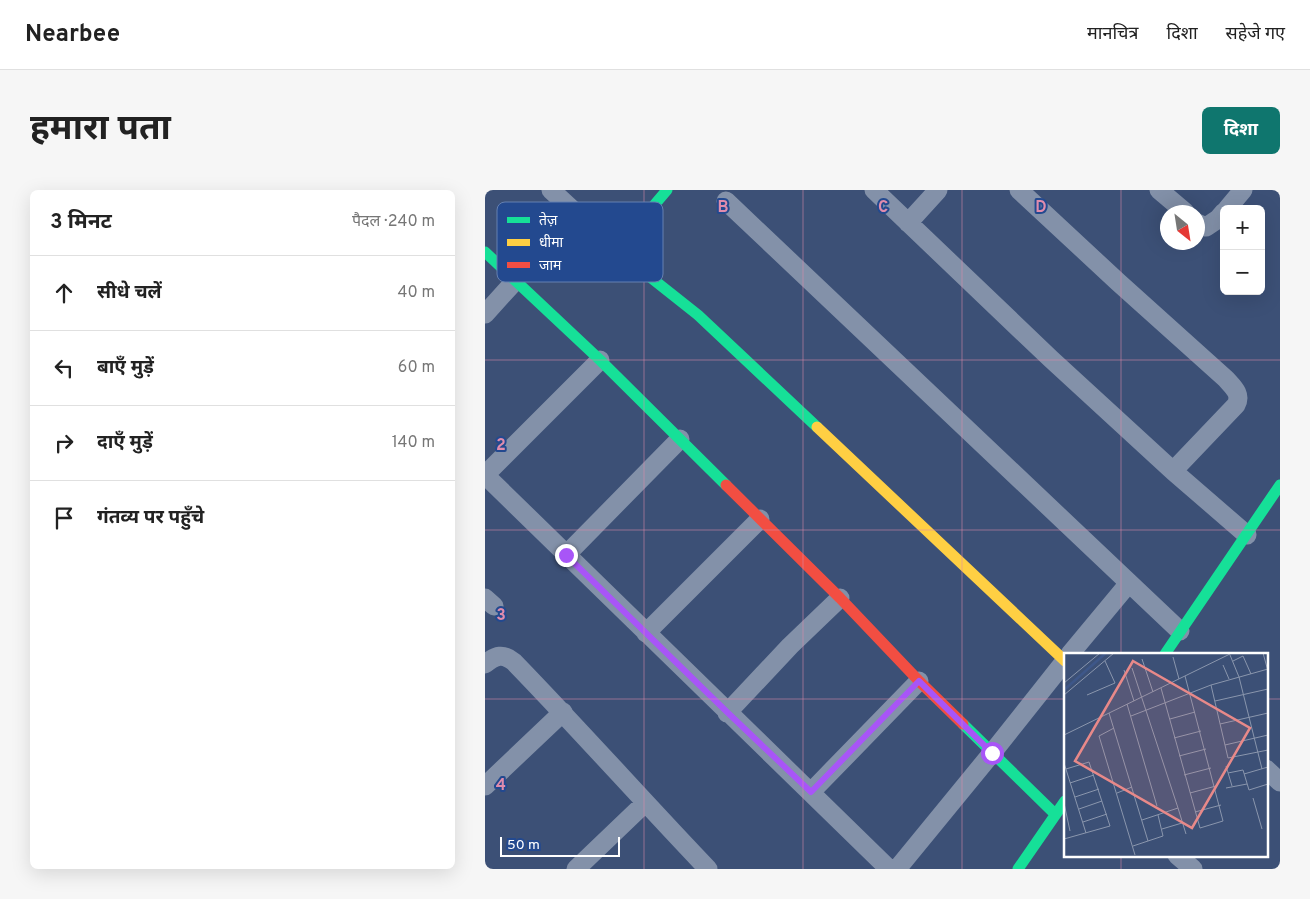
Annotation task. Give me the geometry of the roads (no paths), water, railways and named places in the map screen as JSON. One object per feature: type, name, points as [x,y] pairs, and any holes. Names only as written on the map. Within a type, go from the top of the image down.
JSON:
[{"type":"street","points":[[551,190],[564,202]]},
{"type":"street","points":[[657,202],[667,190]]},
{"type":"street","points":[[874,190],[1051,359],[1173,471],[1247,535]]},
{"type":"street","points":[[909,223],[938,190]]},
{"type":"street","points":[[1019,190],[1226,379],[1238,394],[1236,405],[1173,471]]},
{"type":"street","points":[[1159,190],[1177,205]]},
{"type":"street","points":[[1230,205],[1243,190]]},
{"type":"street","points":[[726,201],[1180,631]]},
{"type":"street","points":[[1205,226],[1220,217]]},
{"type":"street","points":[[485,252],[497,264]]},
{"type":"street","points":[[485,314],[514,282]]},
{"type":"street","points":[[516,282],[600,360],[840,598],[919,681],[1055,814]]},
{"type":"street","points":[[656,282],[698,315],[1064,660]]},
{"type":"street","points":[[600,360],[485,475],[889,869]]},
{"type":"street","points":[[566,555],[680,440]]},
{"type":"street","points":[[1166,653],[1280,485]]},
{"type":"street","points":[[646,633],[760,519]]},
{"type":"street","points":[[1071,653],[1129,583]]},
{"type":"street","points":[[727,712],[790,646],[840,598]]},
{"type":"street","points":[[485,664],[500,656],[507,656],[563,712],[645,803],[708,869]]},
{"type":"street","points":[[897,869],[1064,662]]},
{"type":"street","points":[[811,792],[919,681]]},
{"type":"street","points":[[485,786],[563,712]]},
{"type":"street","points":[[1267,770],[1280,782]]},
{"type":"street","points":[[1018,869],[1064,801]]},
{"type":"street","points":[[576,869],[645,803]]},
{"type":"street","points":[[1178,856],[1193,869]]}]
